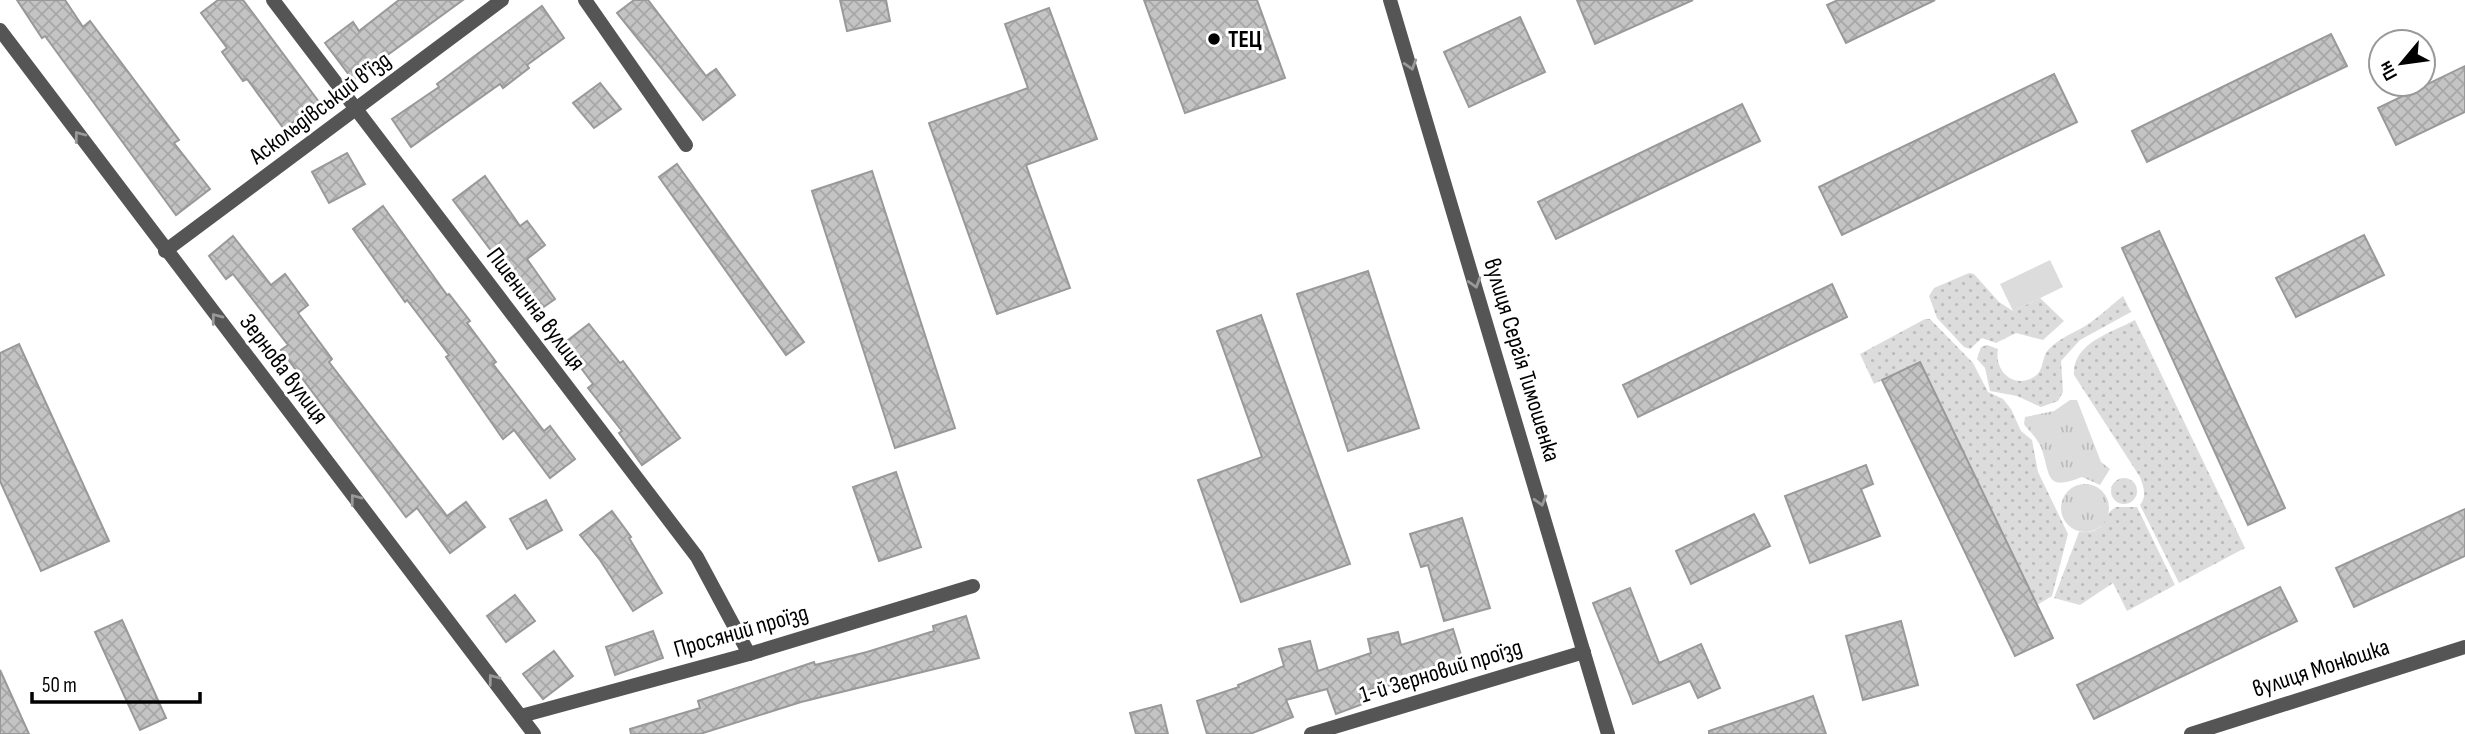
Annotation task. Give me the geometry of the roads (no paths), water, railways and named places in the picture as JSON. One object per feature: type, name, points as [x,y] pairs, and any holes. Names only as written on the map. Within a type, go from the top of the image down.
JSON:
[{"type":"street","name":"Пшенична вулиця","points":[[272,0],[697,556],[749,654]]},
{"type":"street","name":"Аскольдівський в'їзд","points":[[165,251],[502,0]]},
{"type":"street","points":[[586,0],[686,145]]},
{"type":"street","name":"вулиця Сергія Тимошенка","points":[[1390,0],[1608,734]]},
{"type":"street","name":"Зернова вулиця","points":[[0,30],[534,734]]},
{"type":"street","name":"Просяний проїзд","points":[[521,716],[749,654],[973,586]]},
{"type":"street","name":"вулиця Монюшка","points":[[2191,734],[2465,647]]},
{"type":"street","name":"1-й Зерновий проїзд","points":[[1311,734],[1584,652]]},
{"type":"place","name":"ТЕЦ","points":[[1214,39]]}]
